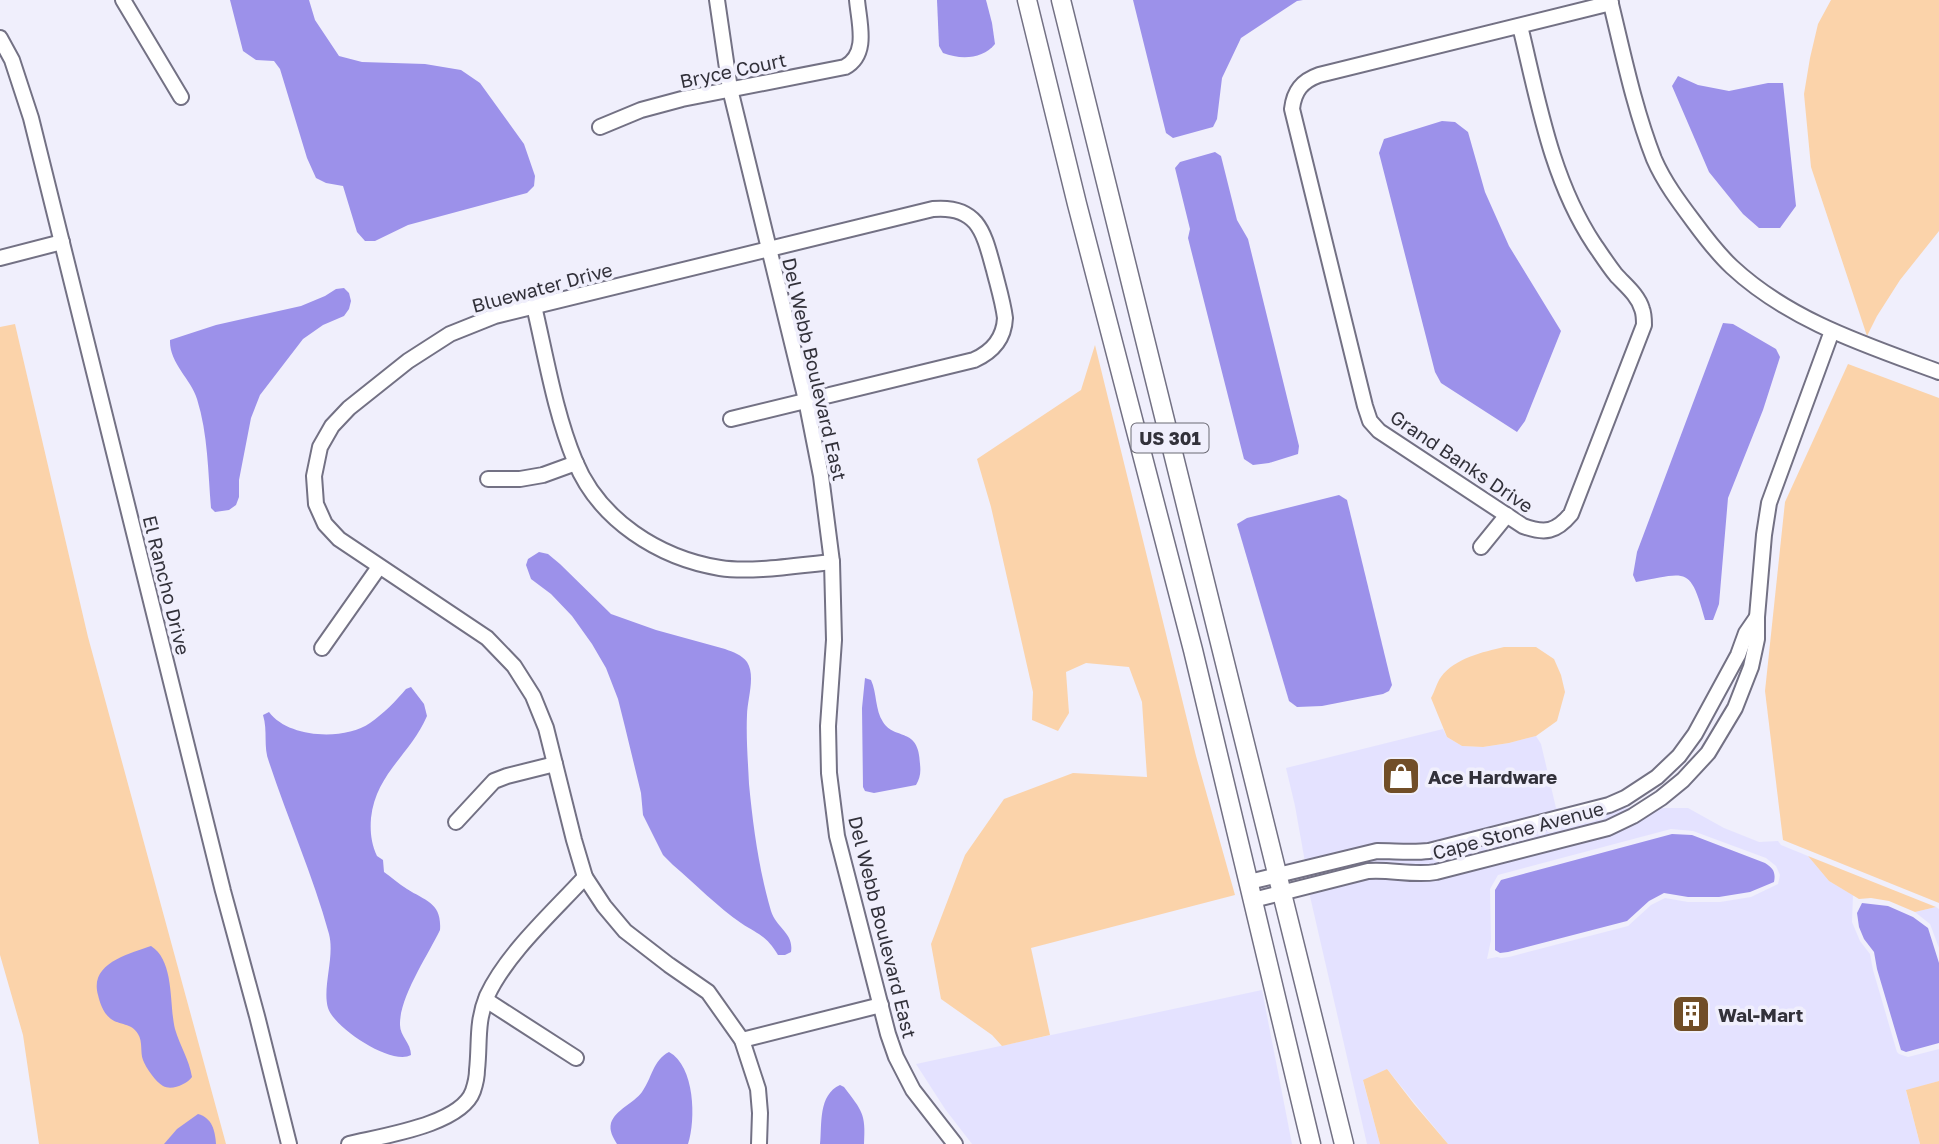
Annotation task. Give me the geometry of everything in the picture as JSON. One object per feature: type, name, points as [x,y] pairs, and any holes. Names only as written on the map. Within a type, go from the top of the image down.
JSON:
[{"type":"main road","name":"US 301","points":[[1027,0],[1193,650],[1311,1144]]},
{"type":"main road","name":"US 301","points":[[1061,0],[1344,1144]]},
{"type":"street","points":[[122,0],[181,97]]},
{"type":"street","name":"Del Webb Boulevard East","points":[[716,0],[730,89],[806,400],[821,476],[832,562],[834,640],[828,726],[829,773],[837,836],[896,1058],[913,1090],[956,1144]]},
{"type":"street","name":"Bryce Court","points":[[600,127],[641,110],[730,89],[845,67],[855,60],[860,50],[857,0]]},
{"type":"street","points":[[1610,2],[1642,126],[1655,162],[1673,195],[1730,265],[1798,315],[1939,372]]},
{"type":"street","name":"Grand Banks Drive","points":[[1520,26],[1547,137],[1575,211],[1593,242],[1638,300],[1643,311],[1644,325],[1571,514],[1562,525],[1537,531],[1523,526],[1379,431],[1370,421],[1292,109],[1293,100],[1299,88],[1311,78],[1610,2]]},
{"type":"street","name":"El Rancho Drive","points":[[0,38],[12,60],[31,118],[289,1144]]},
{"type":"street","name":"Bluewater Drive","points":[[759,1144],[758,1089],[742,1040],[708,992],[625,931],[585,877],[573,840],[546,728],[533,696],[514,666],[487,638],[339,539],[325,524],[316,504],[314,476],[320,447],[332,426],[349,408],[408,361],[450,334],[495,316],[933,209],[955,209],[971,218],[982,230],[1003,308],[1004,328],[996,344],[974,360],[806,400]]},
{"type":"street","points":[[0,258],[62,242]]},
{"type":"street","points":[[534,306],[562,424],[576,463],[592,491],[614,517],[646,542],[681,558],[722,568],[832,562]]},
{"type":"street","name":"Cape Stone Avenue","points":[[1251,891],[1367,871],[1421,874],[1436,872],[1608,828],[1633,816],[1683,780],[1708,754],[1726,726],[1751,667],[1757,639],[1769,503],[1832,331]]},
{"type":"street","points":[[731,419],[806,400]]},
{"type":"street","points":[[488,479],[520,479],[543,475],[576,463]]},
{"type":"street","points":[[1481,547],[1507,515]]},
{"type":"street","points":[[322,648],[379,567]]},
{"type":"street","name":"Cape Stone Avenue","points":[[1280,884],[1377,851],[1429,851],[1585,812],[1625,798],[1664,770],[1695,734],[1757,617]]},
{"type":"street","points":[[456,822],[494,781],[555,764]]},
{"type":"street","points":[[349,1144],[423,1127],[453,1114],[473,1093],[478,1032],[486,1000],[496,978],[585,877]]},
{"type":"street","points":[[486,1000],[576,1058]]},
{"type":"street","points":[[742,1040],[881,1005]]},
{"type":"shaded area","points":[[230,0],[309,0],[315,20],[339,56],[362,62],[425,64],[461,70],[480,83],[524,144],[535,176],[534,186],[527,193],[408,225],[375,241],[365,241],[357,232],[343,186],[316,178],[307,158],[280,69],[274,61],[256,60],[243,51]]},
{"type":"shaded area","points":[[937,0],[986,0],[995,44],[984,53],[971,57],[943,53],[939,46]]},
{"type":"shaded area","points":[[1133,0],[1303,0],[1297,1],[1241,38],[1222,78],[1217,119],[1213,127],[1173,138],[1166,133]]},
{"type":"shaded area","points":[[1831,0],[1939,0],[1939,231],[1900,280],[1867,336],[1811,167],[1804,94],[1818,24]]},
{"type":"shaded area","points":[[1678,76],[1698,85],[1729,91],[1768,83],[1783,83],[1796,206],[1780,228],[1759,228],[1743,214],[1709,172],[1672,86]]},
{"type":"shaded area","points":[[1442,121],[1455,122],[1468,132],[1485,192],[1509,246],[1561,331],[1525,421],[1517,432],[1441,383],[1435,372],[1379,153],[1384,139]]},
{"type":"shaded area","points":[[1215,152],[1221,156],[1237,220],[1248,239],[1299,446],[1298,454],[1269,463],[1253,465],[1244,459],[1188,238],[1190,229],[1175,168],[1180,162]]},
{"type":"shaded area","points":[[344,288],[351,301],[344,316],[323,325],[303,339],[260,395],[251,418],[236,505],[229,510],[215,512],[211,508],[201,412],[194,392],[173,356],[170,340],[216,325],[301,306],[336,289]]},
{"type":"shaded area","points":[[1723,323],[1733,324],[1776,349],[1780,357],[1763,410],[1728,498],[1719,604],[1713,620],[1705,620],[1695,590],[1684,577],[1666,576],[1636,582],[1633,575],[1637,552]]},
{"type":"shaded area","points":[[15,324],[88,637],[226,1144],[39,1144],[23,1035],[0,955],[0,327]]},
{"type":"shaded area","points":[[1095,345],[1196,756],[1235,895],[1031,948],[1050,1035],[1002,1046],[992,1035],[941,999],[931,944],[965,855],[1004,799],[1073,773],[1147,777],[1142,702],[1129,667],[1086,663],[1066,672],[1069,713],[1058,731],[1032,720],[1033,692],[991,507],[977,459],[1081,390]]},
{"type":"shaded area","points":[[1848,364],[1939,398],[1939,903],[1783,840],[1765,691],[1785,502]]},
{"type":"shaded area","points":[[1339,495],[1347,500],[1392,685],[1389,691],[1383,694],[1322,706],[1297,707],[1289,701],[1237,524],[1247,518]]},
{"type":"shaded area","points":[[539,552],[548,554],[560,564],[611,614],[725,649],[747,662],[751,681],[747,750],[755,832],[771,911],[788,935],[791,952],[778,955],[766,939],[724,910],[663,855],[643,815],[641,793],[618,699],[606,668],[572,616],[551,594],[531,579],[526,565],[528,559]]},
{"type":"shaded area","points":[[1504,647],[1536,647],[1554,659],[1565,692],[1557,721],[1536,736],[1483,747],[1462,746],[1447,737],[1431,698],[1438,681],[1454,665],[1470,657]]},
{"type":"shaded area","points":[[865,678],[871,680],[883,722],[888,728],[911,739],[919,752],[920,770],[916,785],[874,793],[865,791],[863,787],[862,708]]},
{"type":"shaded area","points":[[411,687],[424,704],[427,716],[380,788],[371,818],[373,846],[377,856],[383,860],[384,872],[431,904],[440,921],[440,930],[404,1002],[400,1029],[411,1055],[402,1057],[378,1050],[352,1035],[328,1008],[326,991],[331,952],[329,934],[316,890],[267,756],[263,715],[269,712],[278,721],[302,732],[346,733],[370,723]]},
{"type":"shaded area","points":[[1443,729],[1447,737],[1462,746],[1483,747],[1536,736],[1541,744],[1556,808],[1576,808],[1428,845],[1305,862],[1286,768]]},
{"type":"shaded area","points":[[1616,808],[1635,808],[1606,823],[1435,866],[1307,880],[1306,874],[1378,857],[1430,857]]},
{"type":"shaded area","points":[[1656,808],[1688,808],[1724,828],[1759,842],[1778,841],[1781,845],[1808,856],[1829,881],[1853,895],[1852,922],[1860,941],[1870,954],[1897,1052],[1908,1057],[1939,1049],[1939,1081],[1906,1091],[1920,1144],[1448,1144],[1387,1069],[1363,1081],[1380,1144],[1367,1144],[1309,892],[1368,877],[1402,879]],"holes":[[[1671,829],[1693,831],[1766,858],[1776,866],[1780,875],[1778,884],[1751,897],[1720,902],[1688,902],[1665,898],[1651,905],[1628,926],[1509,957],[1487,959],[1491,940],[1490,889],[1498,875]]]},
{"type":"shaded area","points":[[1672,834],[1692,835],[1765,863],[1773,871],[1774,882],[1750,892],[1719,897],[1688,897],[1664,893],[1649,901],[1627,921],[1508,952],[1500,953],[1495,950],[1495,890],[1501,880]]},
{"type":"shaded area","points":[[1808,856],[1936,907],[1915,912],[1889,901],[1859,899],[1829,881]]},
{"type":"shaded area","points":[[1862,903],[1888,906],[1913,917],[1928,928],[1939,963],[1939,1043],[1906,1052],[1901,1050],[1874,952],[1859,927],[1857,913]]},
{"type":"shaded area","points":[[1936,907],[1939,909],[1939,948],[1930,924],[1915,912]]},
{"type":"shaded area","points":[[151,946],[159,953],[168,973],[175,1029],[192,1077],[175,1087],[163,1086],[154,1078],[143,1060],[138,1034],[132,1028],[108,1017],[98,995],[99,975],[105,968],[122,957]]},
{"type":"shaded area","points":[[1262,990],[1292,1144],[972,1144],[916,1064]]},
{"type":"shaded area","points":[[669,1052],[678,1059],[689,1081],[692,1121],[688,1144],[617,1144],[611,1129],[613,1118],[642,1092],[656,1064]]},
{"type":"shaded area","points":[[1387,1069],[1448,1144],[1380,1144],[1363,1080]]},
{"type":"shaded area","points":[[1939,1081],[1939,1144],[1920,1144],[1906,1090]]},
{"type":"shaded area","points":[[840,1085],[862,1113],[864,1144],[820,1144],[825,1103],[833,1090]]},
{"type":"shaded area","points":[[198,1114],[207,1118],[212,1125],[216,1144],[164,1144],[177,1129]]},
{"type":"place","name":"Ace Hardware","points":[[1401,776]]},
{"type":"place","name":"Wal-Mart","points":[[1691,1014]]}]
